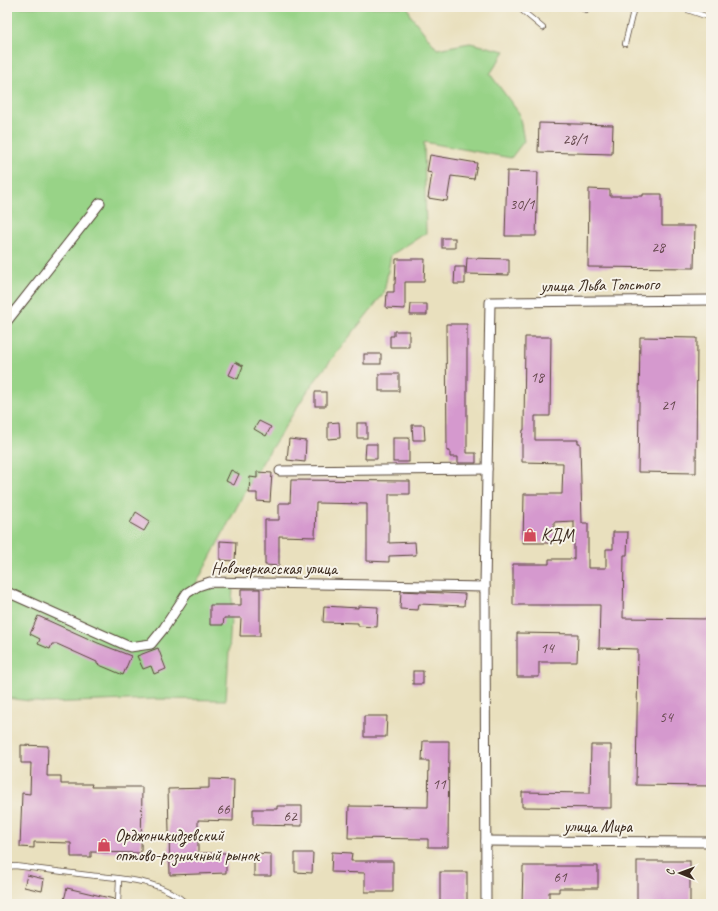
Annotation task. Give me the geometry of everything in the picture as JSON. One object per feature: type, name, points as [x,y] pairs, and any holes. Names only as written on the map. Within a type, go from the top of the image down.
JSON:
[{"type":"street","points":[[7,321],[100,203]]},
{"type":"street","name":"улица Льва Толстого","points":[[487,468],[490,302],[711,300]]},
{"type":"street","points":[[280,471],[487,468],[486,904]]},
{"type":"street","name":"Новочеркасская улица","points":[[7,592],[130,647],[151,644],[164,628],[187,593],[198,586],[210,582],[486,586]]},
{"type":"street","name":"улица Мира","points":[[486,841],[711,842]]},
{"type":"lane","points":[[518,7],[542,28]]},
{"type":"lane","points":[[579,7],[586,10],[587,7]]},
{"type":"lane","points":[[625,44],[634,7]]},
{"type":"lane","points":[[679,7],[711,18]]},
{"type":"lane","points":[[7,867],[15,866],[140,881],[162,888],[182,899],[187,904]]},
{"type":"lane","points":[[118,904],[119,878]]},
{"type":"green space","points":[[7,7],[408,7],[411,16],[437,49],[470,43],[505,51],[490,74],[519,113],[524,141],[511,158],[424,142],[426,233],[391,255],[384,293],[310,387],[250,482],[193,590],[233,587],[226,700],[156,699],[45,703],[7,698]]},
{"type":"building","points":[[539,123],[613,125],[612,154],[538,152]]},
{"type":"building","points":[[430,155],[477,163],[474,179],[451,176],[447,201],[428,198],[432,173],[427,172]]},
{"type":"building","points":[[507,171],[538,172],[536,236],[505,236]]},
{"type":"building","points":[[589,189],[610,190],[610,196],[643,196],[643,194],[662,194],[662,226],[695,226],[694,268],[588,267]]},
{"type":"building","points":[[442,238],[455,238],[455,248],[442,248]]},
{"type":"building","points":[[467,258],[509,259],[509,275],[466,274]]},
{"type":"building","points":[[396,259],[425,259],[424,282],[405,282],[405,309],[386,308],[387,292],[394,292]]},
{"type":"building","points":[[455,267],[465,267],[465,284],[454,284]]},
{"type":"building","points":[[411,304],[427,304],[427,315],[410,315]]},
{"type":"building","points":[[446,324],[467,324],[467,453],[476,453],[476,463],[458,463],[458,457],[450,457],[450,451],[447,451]]},
{"type":"building","points":[[394,331],[409,331],[409,347],[390,347],[390,336],[394,336]]},
{"type":"building","points":[[525,337],[551,337],[550,416],[535,416],[535,440],[578,440],[578,443],[580,443],[582,523],[588,523],[588,568],[606,568],[606,549],[613,549],[613,532],[628,532],[627,555],[624,555],[623,618],[711,619],[711,786],[636,785],[638,649],[599,648],[600,605],[513,605],[513,564],[549,564],[549,559],[574,559],[574,521],[554,522],[554,543],[523,543],[524,494],[562,494],[563,463],[522,462],[522,440],[524,430]]},
{"type":"building","points":[[640,337],[697,338],[696,473],[638,472]]},
{"type":"building","points":[[364,354],[381,354],[381,364],[364,364]]},
{"type":"building","points":[[235,362],[243,366],[238,379],[229,375]]},
{"type":"building","points":[[379,374],[399,374],[399,391],[379,391]]},
{"type":"building","points":[[315,392],[326,392],[326,406],[315,406]]},
{"type":"building","points":[[259,421],[271,427],[266,436],[254,429]]},
{"type":"building","points":[[339,422],[340,438],[328,439],[328,423]]},
{"type":"building","points":[[357,423],[367,423],[367,438],[357,438]]},
{"type":"building","points":[[412,425],[424,425],[425,440],[413,440]]},
{"type":"building","points":[[393,438],[409,438],[409,462],[393,462]]},
{"type":"building","points":[[289,439],[306,441],[305,462],[287,460]]},
{"type":"building","points":[[366,444],[377,444],[377,459],[365,459]]},
{"type":"building","points":[[231,470],[239,474],[234,485],[226,481]]},
{"type":"building","points":[[257,472],[272,473],[270,502],[257,501],[257,493],[249,493],[250,477],[257,478]]},
{"type":"building","points":[[291,480],[410,481],[410,494],[389,494],[389,543],[415,542],[416,555],[389,556],[389,562],[367,561],[367,504],[316,503],[315,537],[279,536],[279,566],[265,565],[265,520],[279,520],[279,503],[290,503]]},
{"type":"building","points":[[136,512],[150,521],[144,531],[130,523]]},
{"type":"building","points":[[220,541],[236,542],[235,561],[220,560]]},
{"type":"building","points":[[241,589],[260,589],[260,636],[240,636],[241,618],[224,618],[223,625],[210,625],[210,605],[241,605]]},
{"type":"building","points":[[401,591],[465,594],[464,606],[419,604],[418,610],[400,609]]},
{"type":"building","points":[[324,606],[358,608],[358,606],[378,607],[377,627],[358,626],[358,623],[323,622]]},
{"type":"building","points":[[38,616],[131,656],[123,675],[57,644],[52,644],[50,649],[38,644],[40,639],[30,634]]},
{"type":"building","points":[[517,633],[578,634],[577,662],[539,662],[539,677],[517,677]]},
{"type":"building","points":[[158,648],[166,669],[154,674],[151,666],[143,669],[137,656]]},
{"type":"building","points":[[413,671],[423,671],[423,684],[413,684]]},
{"type":"building","points":[[364,716],[387,716],[386,737],[364,737]]},
{"type":"building","points":[[423,741],[449,741],[448,847],[428,847],[428,839],[348,838],[349,806],[428,807],[429,761],[422,761]]},
{"type":"building","points":[[21,745],[48,746],[47,776],[61,776],[61,784],[92,784],[91,787],[142,787],[141,853],[91,852],[91,857],[71,857],[71,843],[34,842],[34,848],[20,847],[22,793],[30,794],[31,763],[21,763]]},
{"type":"building","points":[[591,745],[611,745],[611,808],[522,807],[522,792],[590,793]]},
{"type":"building","points":[[209,779],[234,780],[233,821],[198,820],[198,853],[226,853],[226,873],[170,875],[168,789],[209,788]]},
{"type":"building","points":[[277,806],[302,806],[302,826],[253,825],[253,809],[277,809]]},
{"type":"building","points":[[332,852],[352,853],[351,861],[393,861],[393,892],[365,892],[365,873],[331,872]]},
{"type":"building","points":[[254,853],[271,854],[271,876],[254,876]]},
{"type":"building","points":[[295,853],[313,853],[312,873],[295,872]]},
{"type":"building","points":[[637,861],[690,861],[690,904],[637,904]]},
{"type":"building","points":[[523,866],[598,866],[598,888],[559,888],[559,892],[549,892],[549,904],[522,904]]},
{"type":"building","points":[[440,872],[467,872],[467,904],[440,904]]},
{"type":"building","points":[[27,875],[44,879],[42,891],[24,887]]},
{"type":"building","points":[[67,888],[114,899],[114,904],[63,904]]},
{"type":"place","name":"КДМ","points":[[530,535]]},
{"type":"place","name":"Орджоникидзевский оптово-розничный рынок","points":[[104,845]]}]
